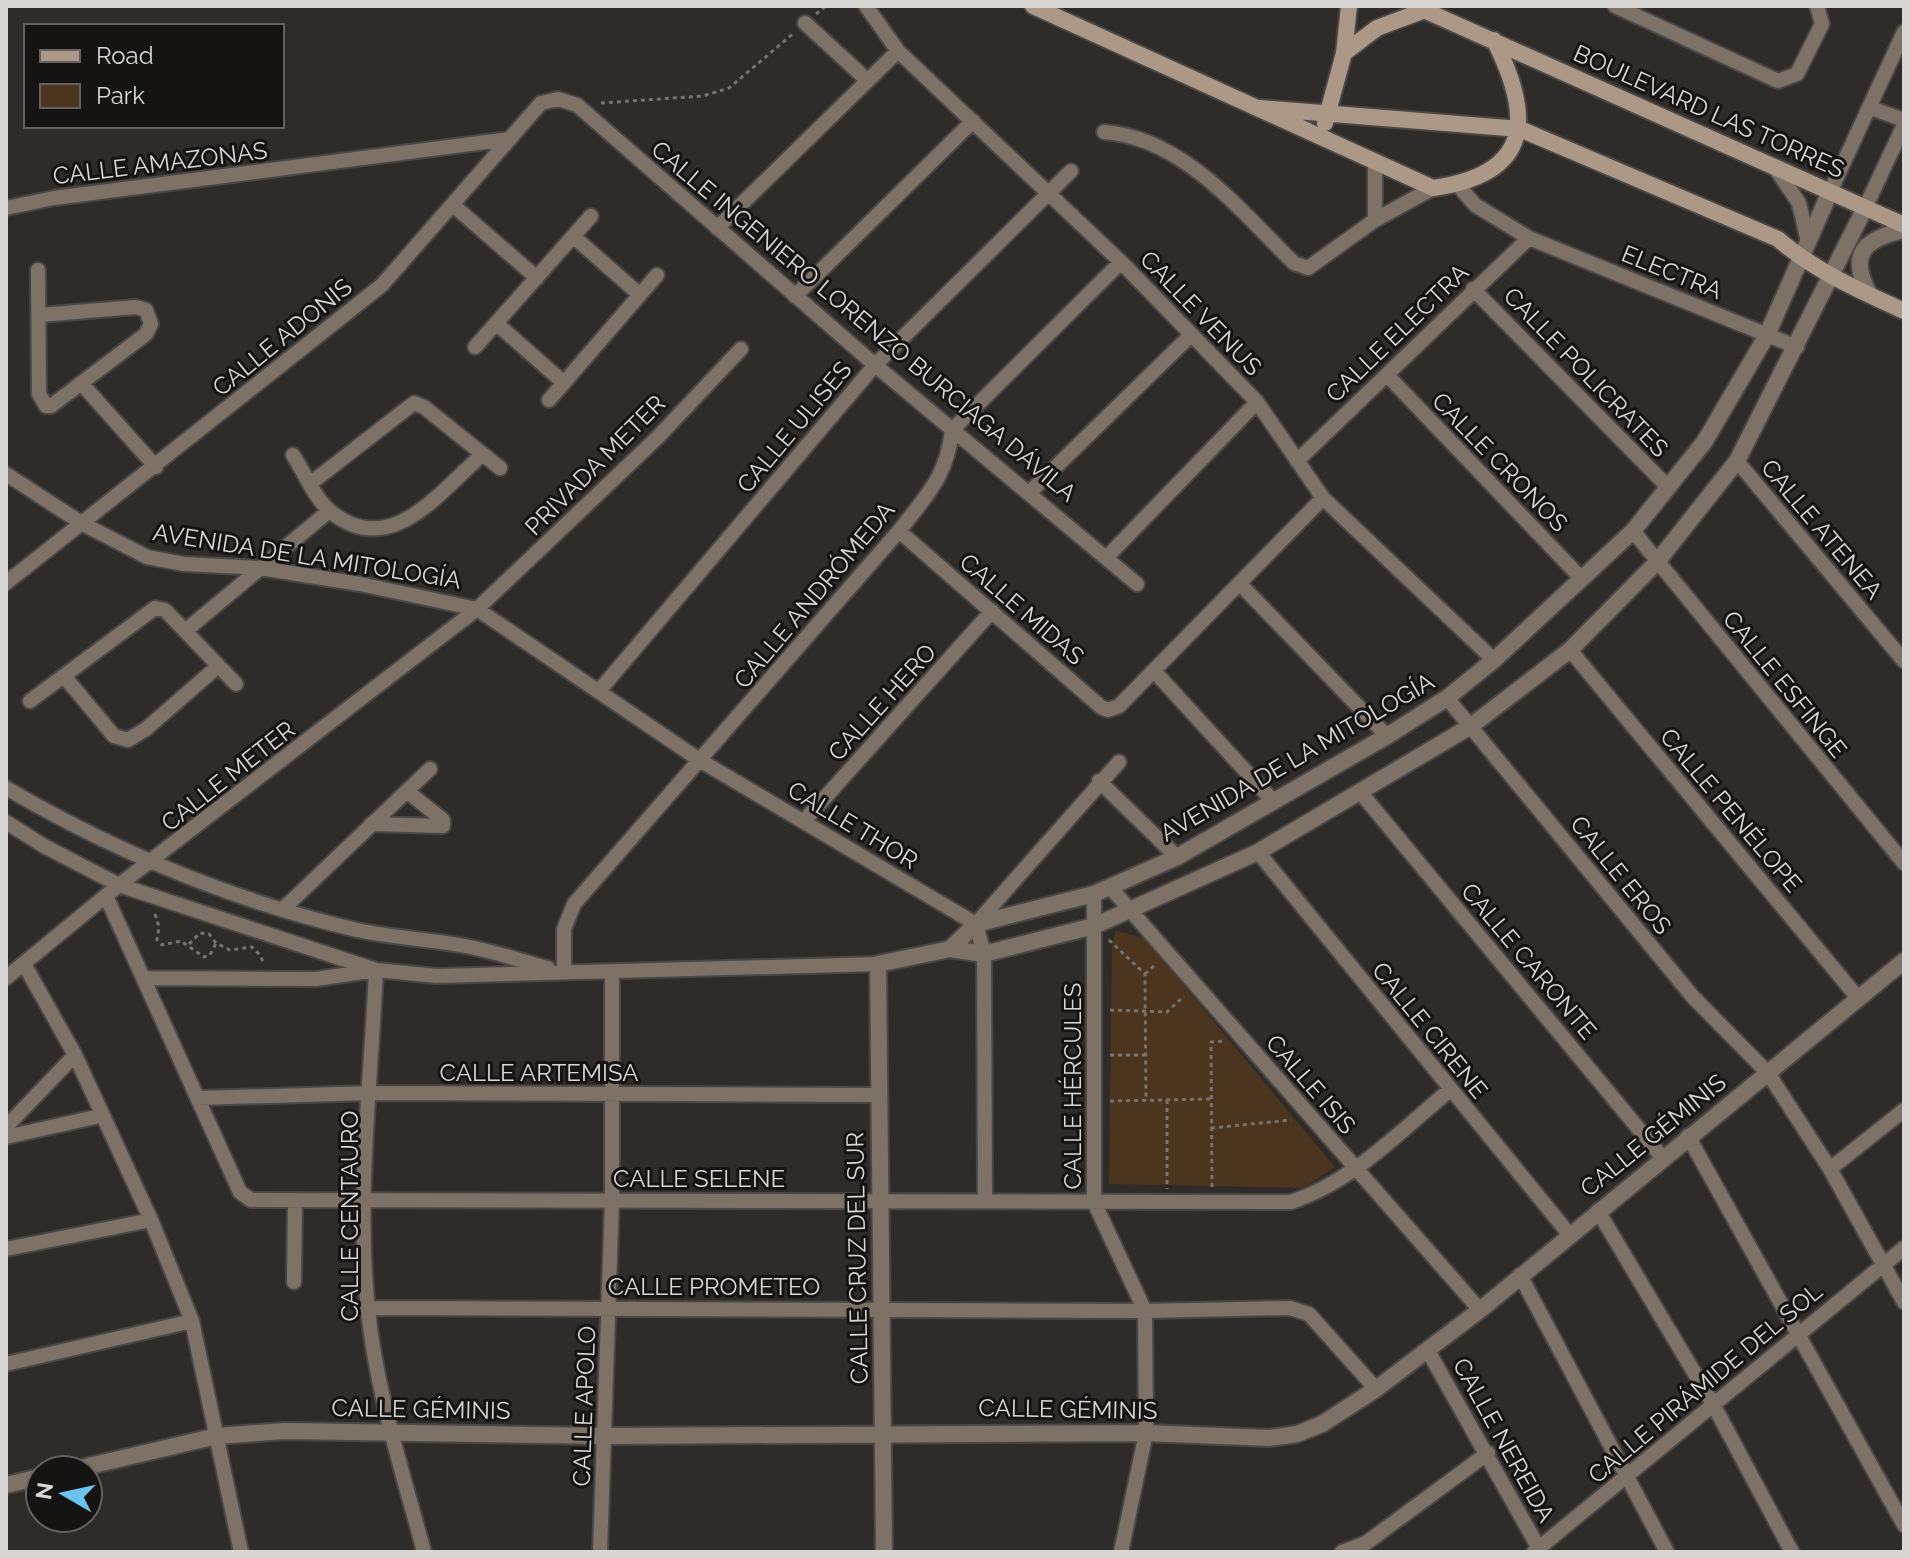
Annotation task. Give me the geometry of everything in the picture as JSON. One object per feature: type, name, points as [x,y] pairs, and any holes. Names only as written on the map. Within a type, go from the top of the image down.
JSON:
[{"type":"main road","points":[[1033,6],[1433,188],[1458,185],[1498,163],[1510,152],[1520,129],[1510,71],[1494,40]]},
{"type":"main road","points":[[1321,136],[1344,53],[1349,6]]},
{"type":"main road","name":"BOULEVARD LAS TORRES","points":[[1344,53],[1377,28],[1420,8],[1904,228]]},
{"type":"main road","points":[[1259,108],[1520,129],[1778,239],[1832,277],[1904,311]]},
{"type":"street","name":"CALLE VENUS","points":[[866,6],[898,51],[1121,262],[1257,402],[1323,498],[1494,660]]},
{"type":"street","points":[[1615,6],[1764,78],[1778,81],[1797,74],[1822,24],[1817,6]]},
{"type":"street","points":[[805,23],[866,79]]},
{"type":"street","name":"AVENIDA DE LA MITOLOGÍA","points":[[950,949],[976,924],[1094,894],[1177,857],[1387,736],[1447,698],[1494,660],[1633,531],[1713,429],[1767,335],[1904,32]]},
{"type":"street","points":[[717,228],[898,51]]},
{"type":"street","name":"CALLE INGENIERO LORENZO BURCIAGA DÁVILA","points":[[558,99],[577,105],[875,365],[1137,584]]},
{"type":"street","name":"CALLE ADONIS","points":[[6,583],[382,285],[541,103],[558,99]]},
{"type":"street","points":[[6,822],[44,846],[119,885],[376,970],[437,976],[878,964],[950,949],[984,954],[1094,926],[1258,852],[1471,726],[1570,650],[1657,562],[1737,461],[1865,208],[1904,123],[1871,108]]},
{"type":"street","points":[[795,296],[973,121]]},
{"type":"street","points":[[1104,132],[1131,134],[1169,151],[1200,173],[1300,266],[1315,265],[1375,220],[1433,188]]},
{"type":"street","name":"CALLE AMAZONAS","points":[[6,208],[54,198],[510,139]]},
{"type":"street","points":[[1375,161],[1375,220]]},
{"type":"street","points":[[1776,169],[1799,203],[1808,242]]},
{"type":"street","name":"CALLE ULISES","points":[[599,691],[875,365],[1071,171]]},
{"type":"street","name":"ELECTRA","points":[[1458,185],[1475,205],[1529,238],[1797,347]]},
{"type":"street","points":[[454,206],[537,278]]},
{"type":"street","points":[[475,347],[591,216]]},
{"type":"street","points":[[1869,294],[1859,266],[1864,248],[1876,238],[1904,228]]},
{"type":"street","points":[[574,237],[639,294]]},
{"type":"street","name":"CALLE ELECTRA","points":[[1297,461],[1529,238]]},
{"type":"street","points":[[952,430],[1121,262]]},
{"type":"street","points":[[38,270],[40,401],[51,406],[146,334],[151,316],[136,307],[40,315]]},
{"type":"street","points":[[549,400],[657,275]]},
{"type":"street","name":"CALLE POLICRATES","points":[[1473,289],[1668,487]]},
{"type":"street","points":[[497,324],[564,383]]},
{"type":"street","points":[[1030,492],[1190,336]]},
{"type":"street","name":"PRIVADA METER","points":[[477,609],[658,437],[741,349]]},
{"type":"street","name":"CALLE CRONOS","points":[[1387,375],[1582,579]]},
{"type":"street","points":[[81,383],[156,467]]},
{"type":"street","points":[[1106,558],[1257,402]]},
{"type":"street","points":[[311,483],[414,403],[424,407],[500,468]]},
{"type":"street","name":"CALLE ANDRÓMEDA","points":[[564,972],[564,929],[574,904],[899,531],[940,479],[949,459],[952,430]]},
{"type":"street","points":[[293,455],[329,511],[361,528],[390,529],[401,525],[482,455]]},
{"type":"street","name":"CALLE ATENEA","points":[[1737,461],[1904,661]]},
{"type":"street","name":"AVENIDA DE LA MITOLOGÍA","points":[[6,474],[83,524],[147,557],[184,564],[260,568],[360,584],[477,609]]},
{"type":"street","points":[[1273,801],[1155,672],[1323,498]]},
{"type":"street","points":[[185,631],[329,511]]},
{"type":"street","name":"CALLE MIDAS","points":[[899,531],[1101,707],[1108,710],[1119,706],[1155,672]]},
{"type":"street","name":"CALLE ESFINGE","points":[[1633,531],[1904,863]]},
{"type":"street","points":[[1241,585],[1387,736]]},
{"type":"street","points":[[30,701],[155,608],[165,610],[236,684]]},
{"type":"street","name":"CALLE THOR","points":[[477,609],[701,761],[976,924]]},
{"type":"street","name":"CALLE METER","points":[[6,978],[119,885],[477,609]]},
{"type":"street","name":"CALLE HERO","points":[[804,821],[992,611]]},
{"type":"street","name":"CALLE PENÉLOPE","points":[[1570,650],[1858,998]]},
{"type":"street","points":[[64,676],[114,736],[128,740],[146,729],[217,667]]},
{"type":"street","name":"CALLE EROS","points":[[1447,698],[1693,997],[1768,1073],[1830,1169],[1904,1302]]},
{"type":"street","points":[[985,1201],[984,954],[976,924],[1099,781],[1119,762]]},
{"type":"street","points":[[282,910],[430,769]]},
{"type":"street","points":[[1099,781],[1177,857]]},
{"type":"street","points":[[6,788],[56,818],[152,862],[282,910],[400,938],[465,946],[564,972]]},
{"type":"street","points":[[371,824],[443,826],[443,820],[408,792]]},
{"type":"street","name":"CALLE CARONTE","points":[[1361,793],[1662,1157]]},
{"type":"street","name":"CALLE CIRENE","points":[[1258,852],[1569,1234]]},
{"type":"street","name":"CALLE ISIS","points":[[1110,887],[1480,1310]]},
{"type":"street","name":"CALLE HÉRCULES","points":[[1094,894],[1094,1202],[1145,1311],[1146,1433],[1121,1552]]},
{"type":"street","name":"CALLE SELENE","points":[[106,896],[244,1197],[366,1202],[1291,1202],[1315,1194],[1355,1169],[1450,1090]]},
{"type":"street","name":"CALLE GÉMINIS","points":[[104,1462],[217,1436],[285,1431],[606,1436],[884,1432],[1146,1433],[1269,1438],[1297,1434],[1322,1424],[1376,1389],[1480,1310],[1662,1157],[1904,961]]},
{"type":"street","points":[[24,964],[75,1055],[100,1116],[151,1220],[192,1321],[241,1552]]},
{"type":"street","name":"CALLE CRUZ DEL SUR","points":[[878,964],[884,1552]]},
{"type":"street","points":[[145,978],[316,979],[376,970]]},
{"type":"street","name":"CALLE CENTAURO","points":[[376,970],[366,1202],[367,1308],[393,1433],[424,1552]]},
{"type":"street","name":"CALLE APOLO","points":[[600,1552],[612,1200],[612,973]]},
{"type":"street","points":[[6,1127],[75,1055]]},
{"type":"street","name":"CALLE ARTEMISA","points":[[199,1098],[370,1093],[879,1095]]},
{"type":"street","points":[[1830,1169],[1904,1110]]},
{"type":"street","points":[[6,1137],[100,1116]]},
{"type":"street","points":[[1688,1136],[1796,1336],[1904,1525]]},
{"type":"street","points":[[294,1282],[295,1200]]},
{"type":"street","points":[[1598,1211],[1713,1404],[1792,1552]]},
{"type":"street","points":[[6,1249],[151,1220]]},
{"type":"street","name":"CALLE PIRÁMIDE DEL SOL","points":[[1538,1551],[1904,1248]]},
{"type":"street","points":[[1520,1275],[1667,1552]]},
{"type":"street","name":"CALLE PROMETEO","points":[[367,1308],[1300,1309],[1309,1314],[1376,1389]]},
{"type":"street","points":[[6,1364],[192,1321]]},
{"type":"street","name":"CALLE NEREIDA","points":[[1427,1349],[1488,1453],[1538,1551]]},
{"type":"street","points":[[1342,1552],[1366,1543],[1488,1453]]},
{"type":"path","points":[[577,105],[680,98],[729,88],[826,6]]},
{"type":"path","points":[[149,895],[159,927],[159,942],[189,944]]},
{"type":"path","points":[[1094,926],[1145,974],[1146,1101]]},
{"type":"path","points":[[204,932],[214,937],[216,943],[213,952],[204,957],[195,954],[189,944],[194,936],[204,932]]},
{"type":"path","points":[[216,943],[230,950],[247,946],[257,950],[267,979]]},
{"type":"path","points":[[1094,1010],[1167,1012],[1195,984]]},
{"type":"path","points":[[1212,1203],[1211,1042],[1244,1040]]},
{"type":"path","points":[[1094,1055],[1145,1055]]},
{"type":"path","points":[[1094,1101],[1211,1099]]},
{"type":"path","points":[[1167,1100],[1167,1202]]},
{"type":"path","points":[[1211,1128],[1311,1118]]},
{"type":"green space","points":[[1116,931],[1144,938],[1335,1167],[1303,1188],[1109,1184],[1112,944]]}]
